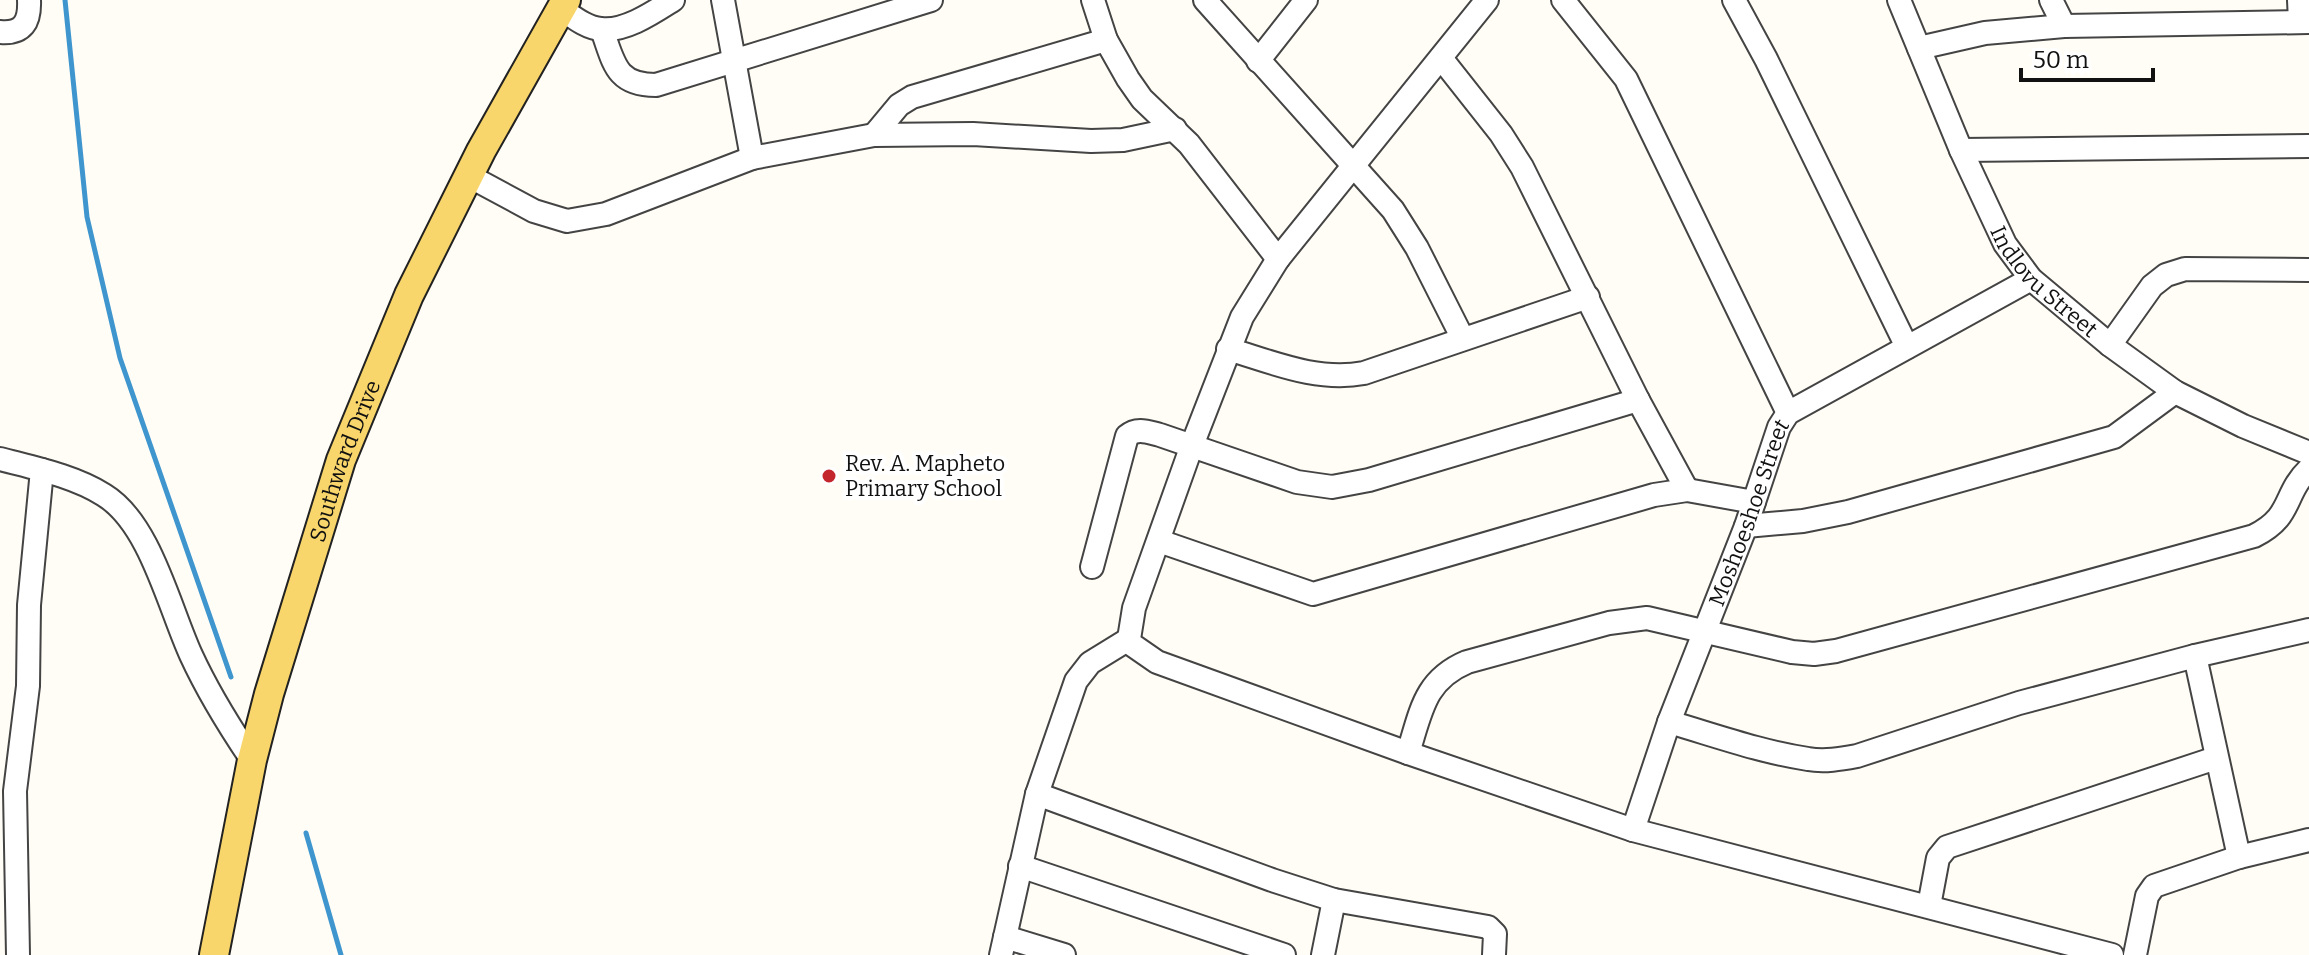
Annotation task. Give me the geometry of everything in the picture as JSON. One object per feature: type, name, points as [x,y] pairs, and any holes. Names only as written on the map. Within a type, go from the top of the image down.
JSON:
[{"type":"main road","name":"Southward Drive","points":[[214,955],[252,760],[269,694],[341,460],[409,295],[469,176],[563,4]]},
{"type":"street","points":[[0,32],[13,33],[22,29],[27,22],[29,0]]},
{"type":"street","points":[[563,4],[591,27],[602,30],[629,23],[673,0]]},
{"type":"street","points":[[723,0],[752,158]]},
{"type":"street","points":[[602,30],[623,78],[644,85],[667,83],[931,0]]},
{"type":"street","points":[[1093,0],[1106,40],[1142,99],[1175,129],[1207,165],[1278,259]]},
{"type":"street","points":[[1205,0],[1393,210],[1406,228],[1463,339]]},
{"type":"street","points":[[1258,61],[1306,0]]},
{"type":"street","points":[[1487,0],[1278,259],[1248,306],[1228,349],[1191,448],[1134,608],[1129,639],[1139,652],[1157,662],[1633,830],[2112,955]]},
{"type":"street","points":[[1563,0],[1626,79],[1788,413]]},
{"type":"street","points":[[1734,0],[1907,347]]},
{"type":"street","name":"Indlovu Street","points":[[1899,0],[1961,150],[2005,244],[2031,279],[2110,345],[2175,392],[2243,426],[2309,453]]},
{"type":"street","points":[[2051,0],[2064,26]]},
{"type":"street","points":[[1919,48],[1985,33],[2064,26],[2302,15]]},
{"type":"street","points":[[874,135],[899,105],[912,97],[1106,40]]},
{"type":"street","points":[[1441,58],[1501,134],[1522,167],[1638,400],[1687,490]]},
{"type":"street","points":[[469,176],[534,211],[567,221],[606,214],[752,158],[874,135],[973,134],[1091,141],[1123,140],[1175,129]]},
{"type":"street","points":[[1961,150],[2309,146]]},
{"type":"street","points":[[2110,345],[2152,286],[2166,275],[2185,269],[2309,270]]},
{"type":"street","name":"Moshoeshoe Street","points":[[1633,830],[1669,722],[1707,631],[1779,427],[1788,413],[2031,279]]},
{"type":"street","points":[[1228,349],[1316,374],[1343,377],[1364,373],[1588,297]]},
{"type":"street","points":[[1746,526],[1803,521],[1848,512],[2114,437],[2175,392]]},
{"type":"street","points":[[1092,567],[1127,436],[1132,432],[1142,431],[1297,482],[1332,487],[1369,480],[1638,400]]},
{"type":"street","points":[[0,459],[42,470],[106,495],[124,513],[139,534],[203,679],[252,760]]},
{"type":"street","points":[[1408,753],[1432,687],[1452,668],[1467,662],[1627,619],[1657,620],[1792,652],[1814,654],[1851,647],[2254,536],[2278,520],[2299,480],[2309,469]]},
{"type":"street","points":[[18,955],[15,791],[28,686],[29,605],[42,470]]},
{"type":"street","points":[[1159,541],[1313,594],[1654,495],[1687,490],[1754,502]]},
{"type":"street","points":[[1669,722],[1783,754],[1809,760],[1832,760],[1857,756],[2019,703],[2195,656],[2309,630]]},
{"type":"street","points":[[1064,955],[1003,946],[1037,794],[1082,671],[1129,639]]},
{"type":"street","points":[[2195,656],[2239,857]]},
{"type":"street","points":[[1929,906],[1938,858],[1947,847],[2216,758]]},
{"type":"street","points":[[1037,794],[1334,900],[1488,927],[1495,934],[1494,955]]},
{"type":"street","points":[[2135,955],[2150,890],[2239,857],[2309,840]]},
{"type":"street","points":[[1020,866],[1284,955]]},
{"type":"street","points":[[1323,955],[1334,900]]},
{"type":"waterway","points":[[65,0],[87,217],[120,358],[231,677]]},
{"type":"waterway","points":[[306,833],[341,955]]},
{"type":"place","name":"Rev. A. Mapheto Primary School","points":[[829,476]]}]
